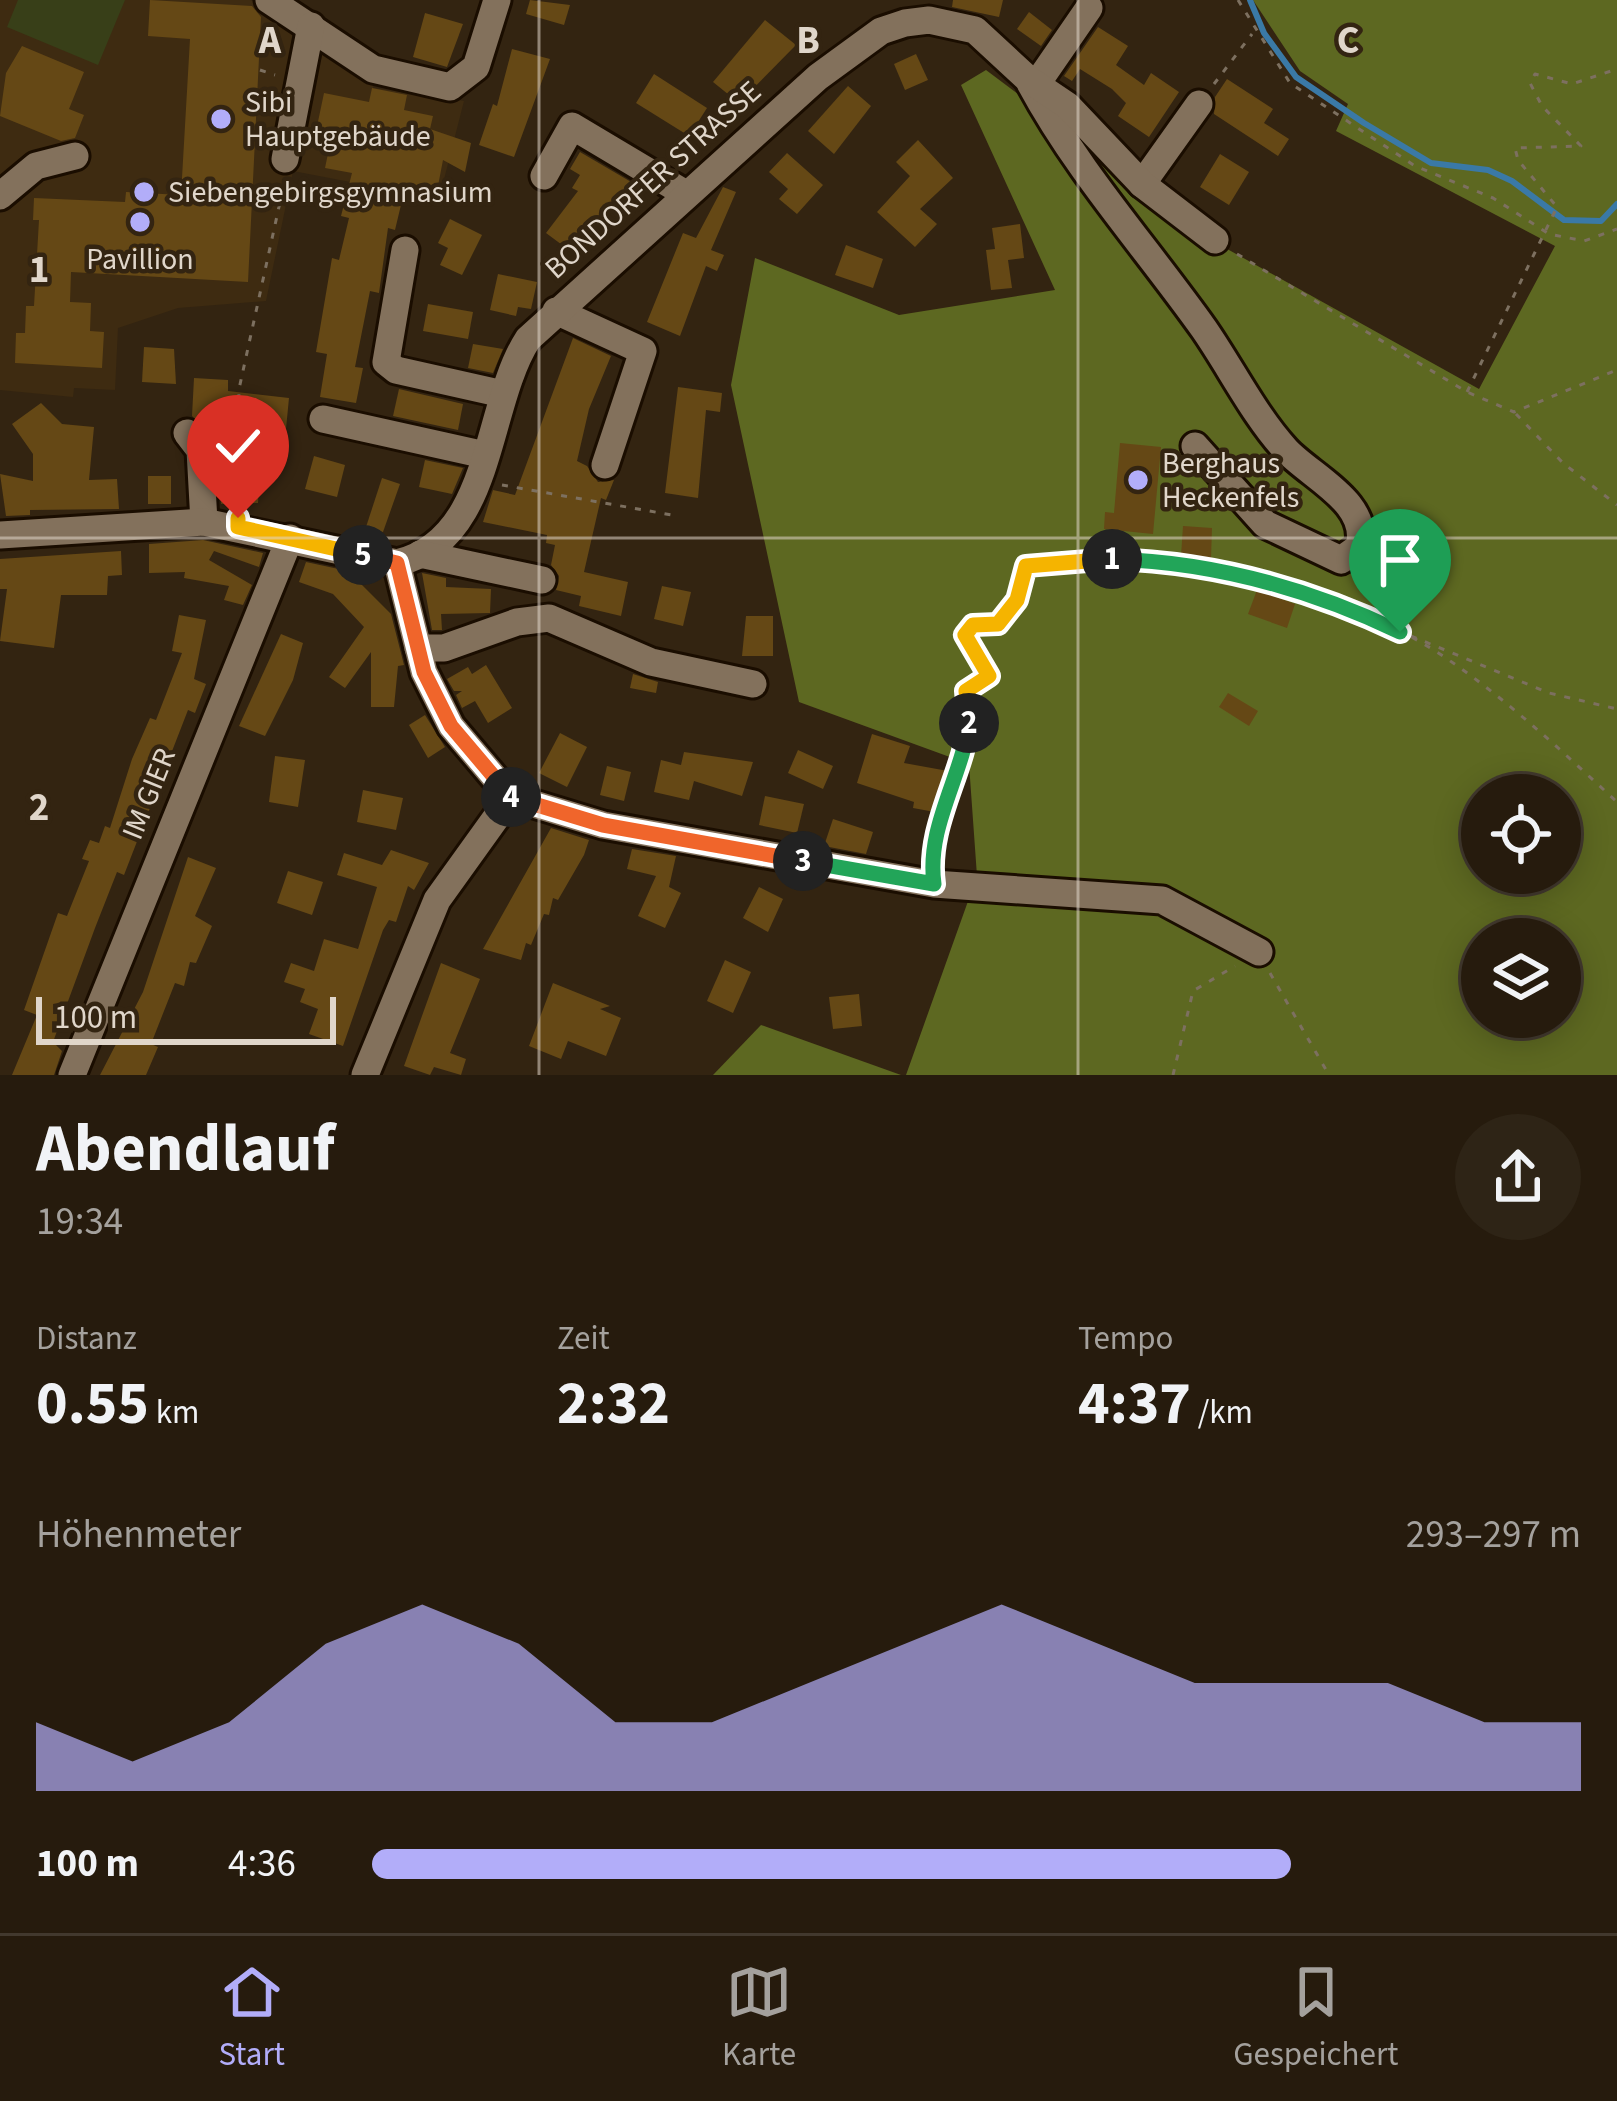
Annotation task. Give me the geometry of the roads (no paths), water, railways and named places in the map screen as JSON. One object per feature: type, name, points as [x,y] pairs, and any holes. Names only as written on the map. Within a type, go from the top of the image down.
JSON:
[{"type":"street","points":[[269,0],[373,70],[450,87],[476,68],[497,0]]},
{"type":"street","points":[[1089,8],[1032,82],[1078,164],[1203,328],[1286,450],[1348,506],[1360,527],[1359,547],[1341,560],[1265,524],[1195,446]]},
{"type":"street","name":"BONDORFER STRASSE","points":[[409,558],[466,508],[511,365],[556,311],[818,77],[881,31],[929,20],[975,30],[1032,82],[1068,106],[1142,184],[1215,240]]},
{"type":"street","points":[[285,159],[311,26]]},
{"type":"street","points":[[1142,184],[1199,104]]},
{"type":"street","points":[[544,176],[572,126],[686,194]]},
{"type":"street","points":[[0,196],[36,166],[75,156]]},
{"type":"street","points":[[405,250],[386,362],[396,370],[503,394]]},
{"type":"street","points":[[556,311],[643,351],[605,465]]},
{"type":"street","points":[[323,419],[485,455]]},
{"type":"street","points":[[187,433],[200,450],[204,522]]},
{"type":"street","points":[[0,536],[204,522],[542,580]]},
{"type":"street","name":"IM GIER","points":[[72,1075],[290,538]]},
{"type":"street","points":[[409,558],[424,672],[451,726],[511,797],[603,825],[934,884],[1162,900],[1258,952]]},
{"type":"street","points":[[418,648],[444,648],[517,622],[550,618],[651,662],[753,684]]},
{"type":"street","points":[[365,1075],[437,900],[511,797]]},
{"type":"waterway","points":[[1250,0],[1264,33],[1296,77],[1431,163],[1488,170],[1512,181],[1564,220],[1601,221],[1617,204]]},
{"type":"place","name":"Sibi Hauptgebäude","points":[[221,119]]},
{"type":"place","name":"Siebengebirgsgymnasium","points":[[144,192]]},
{"type":"place","name":"Pavillion","points":[[140,222]]},
{"type":"place","name":"Berghaus Heckenfels","points":[[1138,480]]}]
